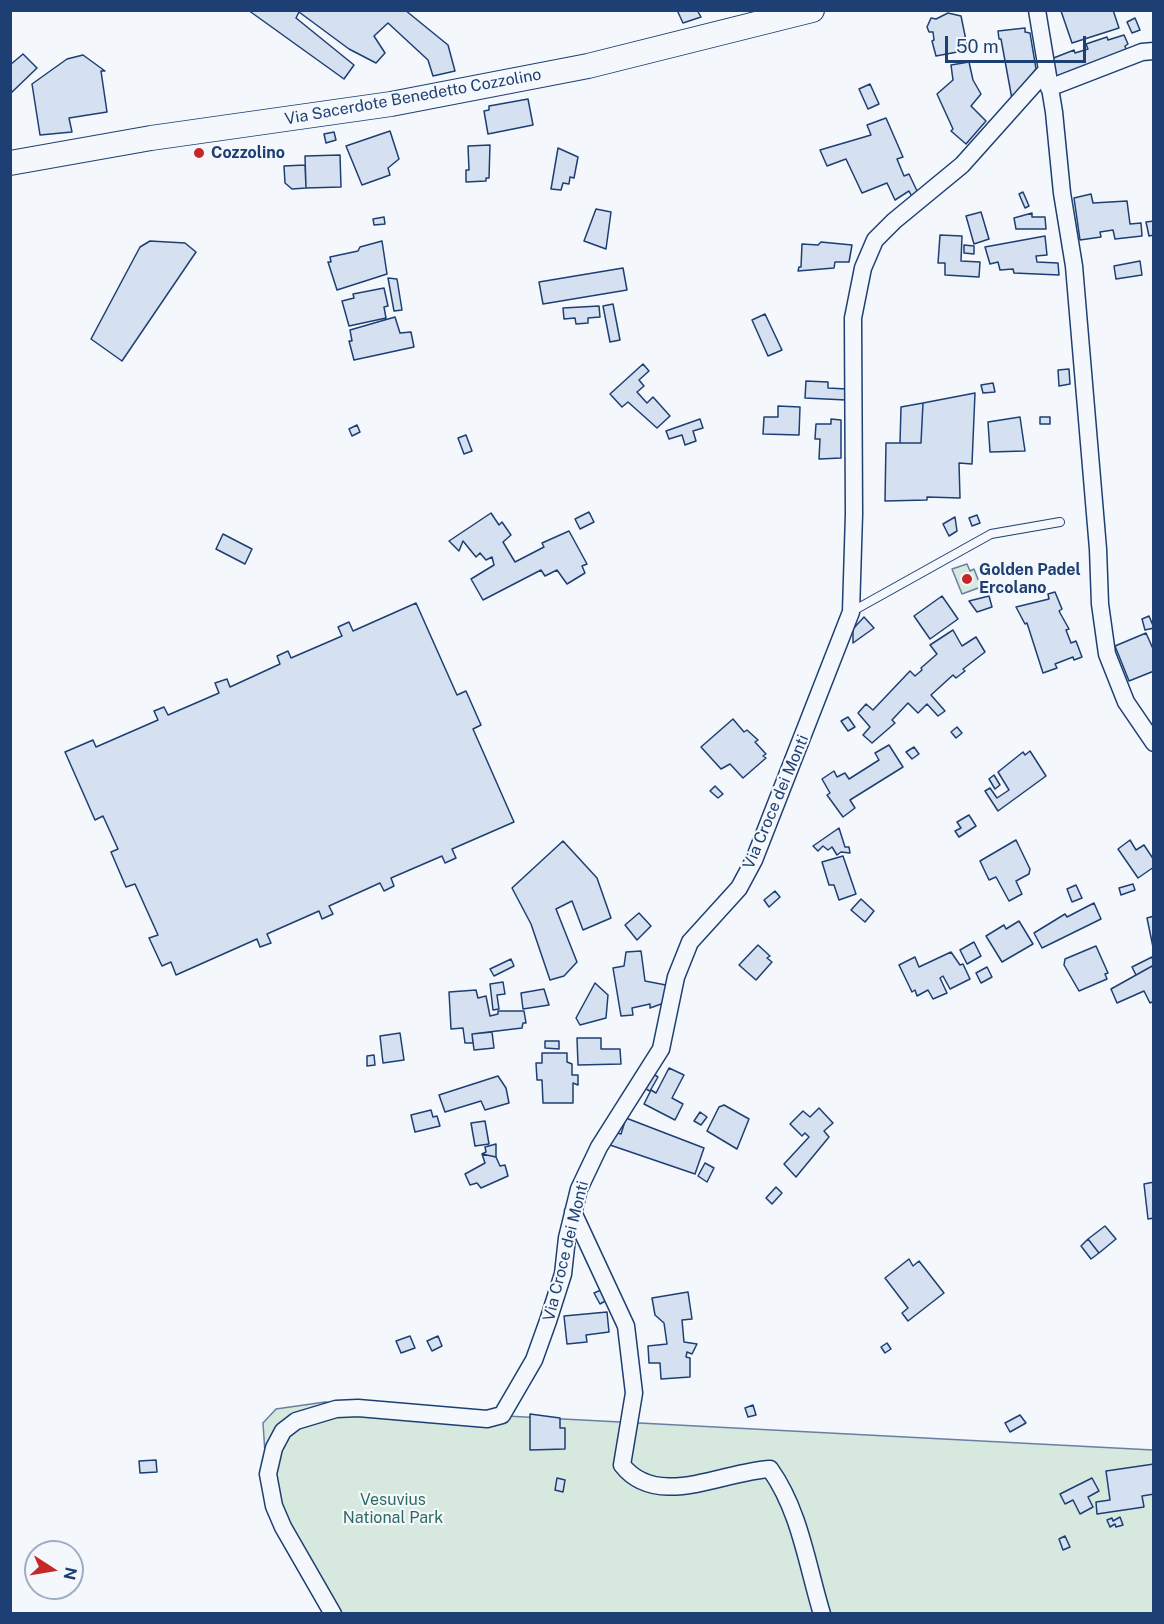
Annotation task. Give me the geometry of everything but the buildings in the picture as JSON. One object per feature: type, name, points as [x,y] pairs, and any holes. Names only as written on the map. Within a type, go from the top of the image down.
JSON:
[{"type":"main road","name":"Via Sacerdote Benedetto Cozzolino","points":[[10,163],[151,138],[391,104],[588,66],[812,10]]},
{"type":"street","points":[[1037,10],[1074,266],[1098,549],[1100,604],[1107,654],[1126,702],[1154,743]]},
{"type":"street","points":[[1049,88],[1142,52],[1154,51]]},
{"type":"street","name":"Via Croce dei Monti","points":[[333,1614],[283,1527],[274,1506],[268,1474],[274,1448],[284,1431],[296,1421],[336,1409],[358,1408],[487,1419],[502,1415],[534,1360],[563,1274],[579,1189],[598,1147],[625,1103],[648,1072],[661,1048],[676,977],[690,942],[739,888],[754,860],[850,612],[854,514],[853,318],[863,268],[875,240],[894,221],[962,165],[1046,71]]},
{"type":"street","points":[[573,1212],[626,1326],[634,1393],[622,1465],[640,1482],[661,1487],[770,1469],[795,1521],[808,1556],[822,1614]]},
{"type":"lane","points":[[850,612],[991,534],[1060,522]]},
{"type":"green space","name":"Golden Padel Ercolano","points":[[967,564],[970,571],[974,569],[981,587],[962,594],[952,569]]},
{"type":"green space","name":"Vesuvius National Park","points":[[325,1402],[506,1416],[1153,1450],[1153,1613],[330,1613],[284,1535],[265,1453],[263,1423],[276,1409]]},
{"type":"place","name":"Cozzolino","points":[[199,153]]},
{"type":"place","name":"Golden Padel Ercolano","points":[[967,579]]}]
